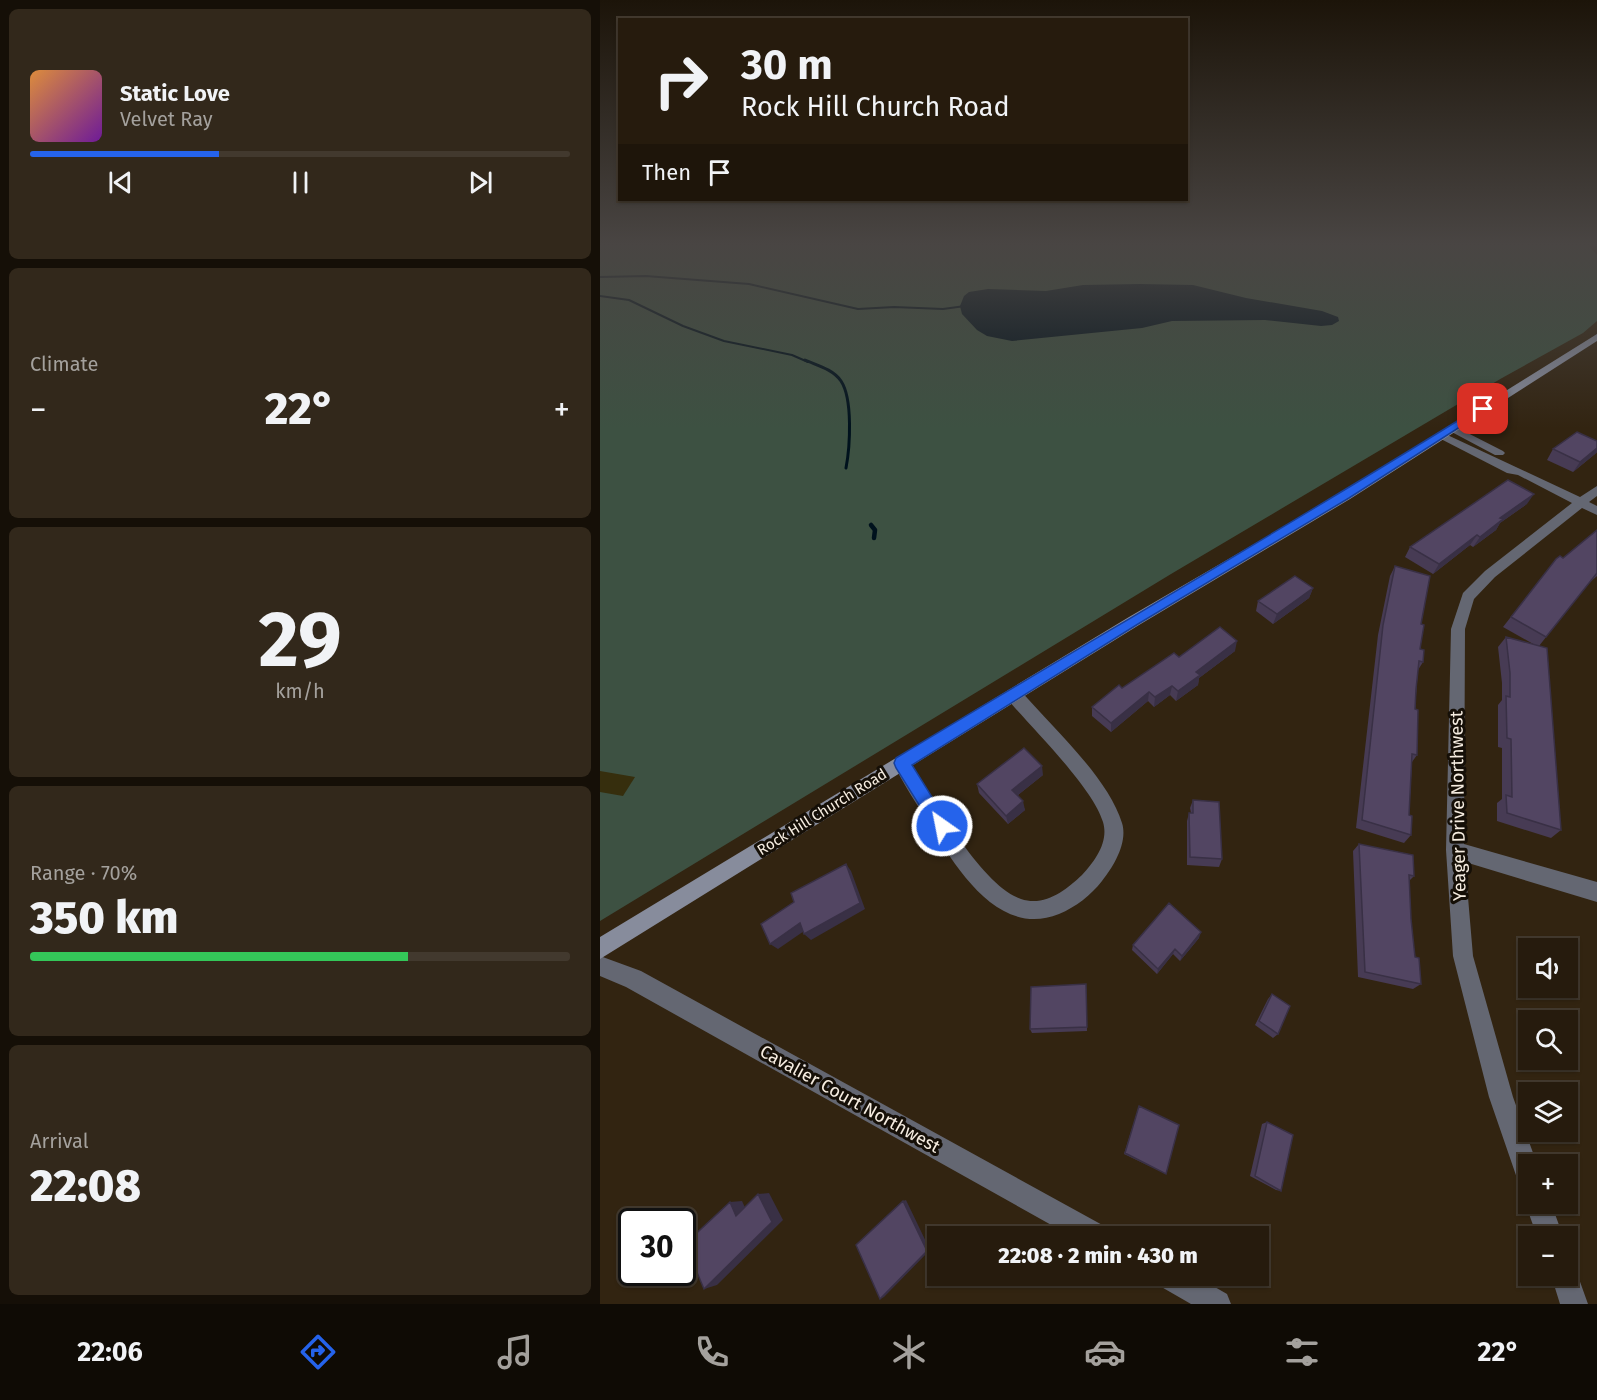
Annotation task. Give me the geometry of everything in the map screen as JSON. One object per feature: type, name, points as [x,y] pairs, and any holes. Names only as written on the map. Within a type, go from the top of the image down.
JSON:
[{"type":"main road","name":"Rock Hill Church Road","points":[[600,949],[902,763],[1346,496],[1597,337]]},
{"type":"street","points":[[1447,431],[1511,471],[1521,472],[1589,507]]},
{"type":"street","name":"Yeager Drive Northwest","points":[[1521,1154],[1501,1097],[1463,956],[1455,850],[1458,629],[1468,597],[1490,574],[1589,507],[1597,490]]},
{"type":"street","points":[[902,763],[952,842],[986,886],[1005,902],[1021,909],[1041,911],[1060,904],[1079,891],[1101,870],[1110,849],[1114,826],[1092,787],[1014,695]]},
{"type":"street","points":[[1455,850],[1597,891]]},
{"type":"street","name":"Cavalier Court Northwest","points":[[600,966],[633,979],[1079,1226]]},
{"type":"street","points":[[1187,1286],[1217,1304]]},
{"type":"street","points":[[1568,1286],[1574,1304]]},
{"type":"green space","points":[[600,306],[1597,306],[1597,321],[1583,333],[1502,378],[1171,574],[600,921]]},
{"type":"sand","points":[[600,771],[635,777],[623,796],[600,792]]},
{"type":"water","points":[[960,306],[1292,306],[1322,311],[1338,317],[1339,321],[1332,325],[1321,326],[1265,320],[1172,321],[1142,328],[1012,341],[987,336],[977,330],[962,314]]},
{"type":"building","points":[[1577,432],[1597,441],[1597,448],[1580,462],[1553,449]]},
{"type":"building","points":[[1508,480],[1534,494],[1500,518],[1503,519],[1480,537],[1477,535],[1439,564],[1410,547]]},
{"type":"building","points":[[1597,530],[1597,573],[1546,637],[1511,617],[1556,559],[1560,556],[1563,558]]},
{"type":"building","points":[[1395,566],[1430,576],[1421,624],[1424,625],[1420,649],[1424,650],[1423,662],[1419,661],[1416,689],[1417,755],[1412,754],[1409,815],[1412,816],[1411,835],[1362,820],[1383,625]]},
{"type":"building","points":[[1295,576],[1313,588],[1277,614],[1258,601]]},
{"type":"building","points":[[1220,627],[1237,641],[1196,672],[1200,675],[1178,691],[1172,686],[1155,697],[1149,692],[1111,723],[1092,707],[1119,685],[1122,688],[1174,653],[1179,657]]},
{"type":"building","points":[[1506,637],[1547,648],[1561,830],[1507,813],[1506,795],[1512,797],[1511,739],[1507,738],[1506,696],[1510,697],[1510,673]]},
{"type":"building","points":[[1024,748],[1042,766],[1012,790],[1023,801],[1006,816],[977,784]]},
{"type":"building","points":[[1193,800],[1219,802],[1222,859],[1190,857],[1189,813],[1193,813]]},
{"type":"building","points":[[1359,844],[1413,855],[1414,876],[1409,875],[1411,919],[1415,957],[1419,958],[1421,984],[1365,972]]},
{"type":"building","points":[[846,864],[860,903],[804,934],[800,923],[770,944],[761,924],[794,902],[791,893]]},
{"type":"building","points":[[1169,903],[1201,932],[1182,956],[1175,949],[1158,969],[1133,945]]},
{"type":"building","points":[[1086,984],[1087,1027],[1030,1029],[1031,987]]},
{"type":"building","points":[[1272,994],[1290,1006],[1278,1034],[1259,1021]]},
{"type":"building","points":[[1139,1106],[1179,1125],[1166,1174],[1125,1153]]},
{"type":"building","points":[[1267,1122],[1293,1135],[1281,1191],[1255,1176]]},
{"type":"building","points":[[758,1194],[772,1222],[704,1289],[696,1270],[696,1234],[730,1202],[736,1216]]},
{"type":"building","points":[[903,1201],[927,1251],[880,1299],[856,1245]]},
{"type":"waterway","points":[[641,306],[683,326],[724,341],[792,355],[808,362]]},
{"type":"waterway","points":[[844,306],[858,309],[894,307],[943,309],[965,306]]},
{"type":"waterway","points":[[805,360],[834,373],[845,389],[849,411],[849,448],[846,468]]},
{"type":"waterway","points":[[871,525],[875,530],[874,538]]},
{"type":"route","points":[[942,826],[902,763],[1134,621],[1346,496],[1483,409]]}]
